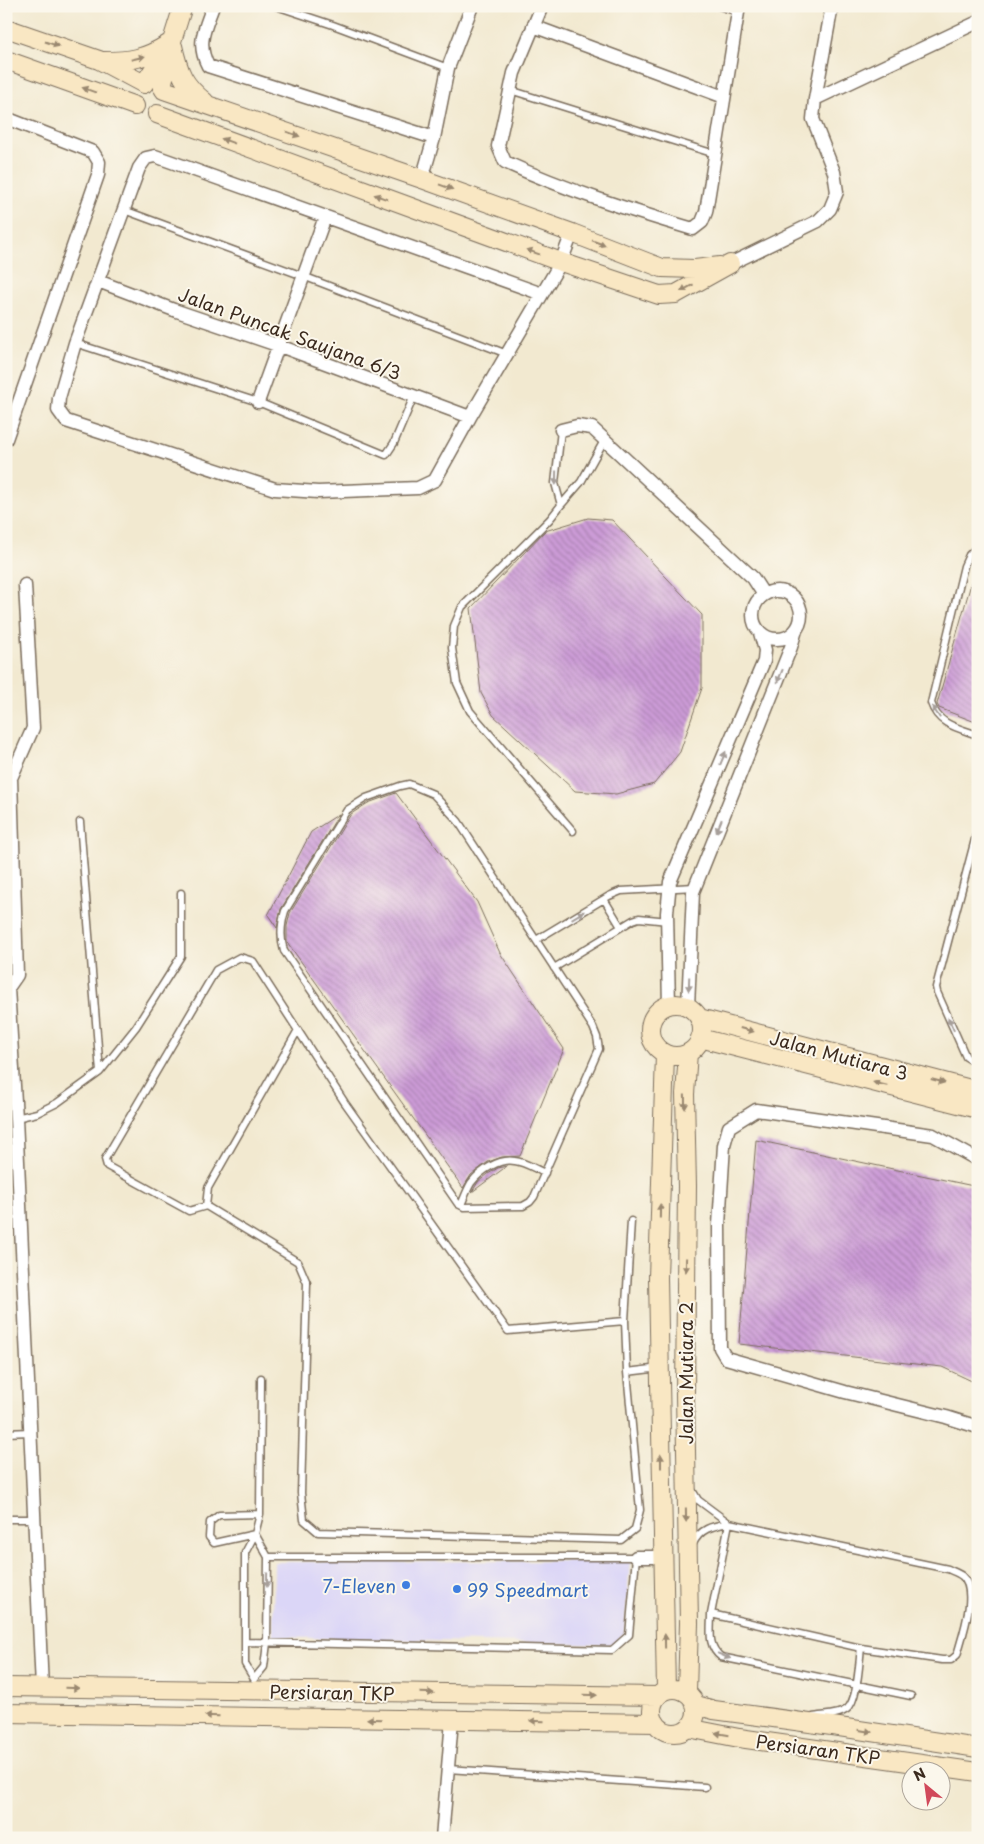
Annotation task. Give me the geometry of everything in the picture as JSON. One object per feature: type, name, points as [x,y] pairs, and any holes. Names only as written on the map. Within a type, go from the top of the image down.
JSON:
[{"type":"street","points":[[157,114],[164,108],[166,103],[163,89],[172,41],[183,6]]},
{"type":"street","points":[[213,6],[202,40],[202,55],[208,66],[434,138]]},
{"type":"street","points":[[542,6],[514,73],[498,146],[505,162],[544,180],[621,207],[693,229],[702,222],[706,212],[739,9]]},
{"type":"street","points":[[6,60],[135,106],[147,115],[157,114],[560,262],[659,295],[676,294],[730,264],[818,221],[830,209],[837,192],[834,172],[813,120],[832,6]]},
{"type":"street","points":[[422,179],[434,138],[448,68],[469,7]]},
{"type":"street","points":[[815,99],[978,22]]},
{"type":"street","points":[[534,26],[724,97]]},
{"type":"street","points":[[6,28],[99,60],[144,84],[153,83],[163,89],[208,106],[422,179],[572,233],[662,268],[695,269],[730,264]]},
{"type":"street","points":[[99,60],[126,61],[142,58],[172,41]]},
{"type":"street","points":[[135,106],[134,97],[136,92],[144,84],[172,41]]},
{"type":"street","points":[[172,41],[180,75],[192,91],[208,106]]},
{"type":"street","points":[[6,118],[93,152],[99,162],[98,175],[6,439]]},
{"type":"street","points":[[542,294],[155,156],[146,158],[139,168],[75,344],[59,398],[58,410],[66,421],[275,489],[318,492],[418,488],[435,480],[470,417],[542,294],[560,262],[572,233]]},
{"type":"street","points":[[258,402],[277,345],[325,217]]},
{"type":"street","name":"Jalan Puncak Saujana 6/3","points":[[98,280],[174,310],[277,345],[470,417]]},
{"type":"street","points":[[561,430],[577,426],[592,428],[753,578],[764,595]]},
{"type":"street","points":[[25,584],[33,728],[11,778],[17,975],[7,988],[16,1118],[42,1688]]},
{"type":"street","points":[[669,1006],[668,920],[670,882],[764,661],[765,650],[752,616],[758,600],[764,595],[780,591],[794,598],[801,611],[801,619],[695,887],[691,906],[694,1013]]},
{"type":"street","points":[[760,633],[772,639],[780,640],[796,630]]},
{"type":"street","points":[[680,1004],[694,1013],[702,1026],[700,1038],[694,1049],[680,1056],[665,1054],[652,1043],[650,1035],[652,1018],[657,1012],[669,1006],[680,1004]]},
{"type":"street","name":"Jalan Mutiara 3","points":[[694,1013],[978,1091]]},
{"type":"street","name":"Jalan Mutiara 3","points":[[700,1038],[978,1109]]},
{"type":"street","name":"Jalan Mutiara 2","points":[[688,1053],[685,1094],[688,1186],[685,1468],[692,1699]]},
{"type":"street","name":"Jalan Mutiara 2","points":[[662,1693],[663,1557],[658,1278],[665,1054]]},
{"type":"street","points":[[978,1160],[933,1135],[756,1110],[729,1127],[724,1145],[719,1225],[720,1348],[726,1358],[978,1427]]},
{"type":"street","points":[[636,1557],[663,1557]]},
{"type":"street","name":"Persiaran TKP","points":[[6,1688],[253,1685],[662,1693]]},
{"type":"street","points":[[681,1689],[692,1699],[696,1718],[682,1732],[667,1732],[660,1729],[652,1716],[652,1709],[662,1693],[681,1689]]},
{"type":"street","name":"Persiaran TKP","points":[[692,1699],[714,1710],[839,1726],[978,1748]]},
{"type":"street","name":"Persiaran TKP","points":[[6,1713],[656,1723]]},
{"type":"street","points":[[442,1838],[452,1720]]},
{"type":"street","points":[[833,1751],[839,1726]]},
{"type":"street","name":"Persiaran TKP","points":[[688,1728],[978,1772]]},
{"type":"lane","points":[[276,6],[448,68]]},
{"type":"lane","points":[[719,6],[739,9]]},
{"type":"lane","points":[[510,90],[715,154]]},
{"type":"lane","points":[[124,210],[507,354]]},
{"type":"lane","points":[[75,344],[258,402],[386,455],[394,444],[414,396]]},
{"type":"lane","points":[[561,430],[555,483],[561,504]]},
{"type":"lane","points":[[573,831],[470,711],[457,683],[452,648],[454,626],[462,606],[550,519],[581,482],[605,439]]},
{"type":"lane","points":[[978,546],[969,555],[964,566],[931,703],[939,718],[946,723],[978,735]]},
{"type":"lane","points":[[409,784],[433,794],[458,821],[536,940],[593,1027],[598,1037],[599,1049],[545,1173],[530,1202],[523,1206],[464,1207],[454,1198],[284,951],[282,945],[282,922],[290,902],[348,810],[366,798],[409,784]]},
{"type":"lane","points":[[80,822],[100,1072]]},
{"type":"lane","points":[[978,828],[936,987],[966,1057],[978,1062]]},
{"type":"lane","points":[[536,940],[604,899],[621,891],[695,887]]},
{"type":"lane","points":[[16,1118],[37,1114],[57,1103],[100,1072],[136,1027],[181,956],[181,893]]},
{"type":"lane","points":[[604,899],[621,927]]},
{"type":"lane","points":[[554,968],[638,918],[668,920]]},
{"type":"lane","points":[[626,1320],[508,1331],[345,1103],[253,961],[240,957],[216,970],[105,1159],[107,1166],[189,1211],[206,1206],[298,1262],[307,1283],[301,1493],[304,1520],[318,1532],[621,1540],[635,1529],[640,1510],[627,1372],[626,1320],[631,1221]]},
{"type":"lane","points":[[206,1206],[208,1188],[298,1030]]},
{"type":"lane","points":[[461,1205],[470,1184],[482,1172],[498,1163],[510,1160],[517,1161],[545,1173]]},
{"type":"lane","points":[[627,1372],[661,1368]]},
{"type":"lane","points":[[253,1685],[245,1664],[245,1553],[255,1534],[260,1514],[261,1378]]},
{"type":"lane","points":[[6,1433],[30,1432]]},
{"type":"lane","points":[[685,1468],[691,1488],[698,1500],[729,1523]]},
{"type":"lane","points":[[255,1534],[214,1543],[209,1538],[210,1522],[219,1515],[260,1514]]},
{"type":"lane","points":[[6,1518],[34,1519]]},
{"type":"lane","points":[[729,1523],[712,1614],[711,1639],[714,1651],[721,1657],[911,1696]]},
{"type":"lane","points":[[687,1558],[695,1540],[702,1532],[710,1526],[729,1523],[948,1569],[963,1577],[968,1587],[970,1602],[957,1654],[951,1660],[861,1648],[739,1622],[712,1614]]},
{"type":"lane","points":[[253,1685],[264,1667],[267,1643],[268,1557],[255,1534]]},
{"type":"lane","points":[[245,1642],[612,1650],[629,1635],[636,1557],[268,1557]]},
{"type":"lane","points":[[786,1719],[832,1714],[848,1708],[855,1696],[861,1648]]},
{"type":"lane","points":[[448,1770],[705,1787]]},
{"type":"shaded area","points":[[630,1561],[624,1634],[612,1645],[273,1637],[274,1562]]},
{"type":"building","points":[[588,518],[612,520],[702,615],[702,688],[680,752],[654,784],[616,794],[575,791],[493,715],[481,693],[471,608],[545,531]]},
{"type":"building","points":[[974,573],[978,573],[978,723],[939,708],[937,704]]},
{"type":"building","points":[[396,793],[477,902],[500,953],[564,1049],[520,1156],[502,1157],[488,1162],[471,1175],[463,1188],[287,942],[287,926],[290,913],[351,814],[368,803]]},
{"type":"building","points":[[339,814],[281,909],[277,928],[268,915],[311,832]]},
{"type":"building","points":[[756,1140],[978,1187],[978,1384],[942,1367],[739,1344]]},
{"type":"building","points":[[507,1166],[472,1192],[478,1182],[488,1174],[498,1168]]},
{"type":"place","name":"7-Eleven","points":[[406,1585]]},
{"type":"place","name":"99 Speedmart","points":[[457,1589]]}]
